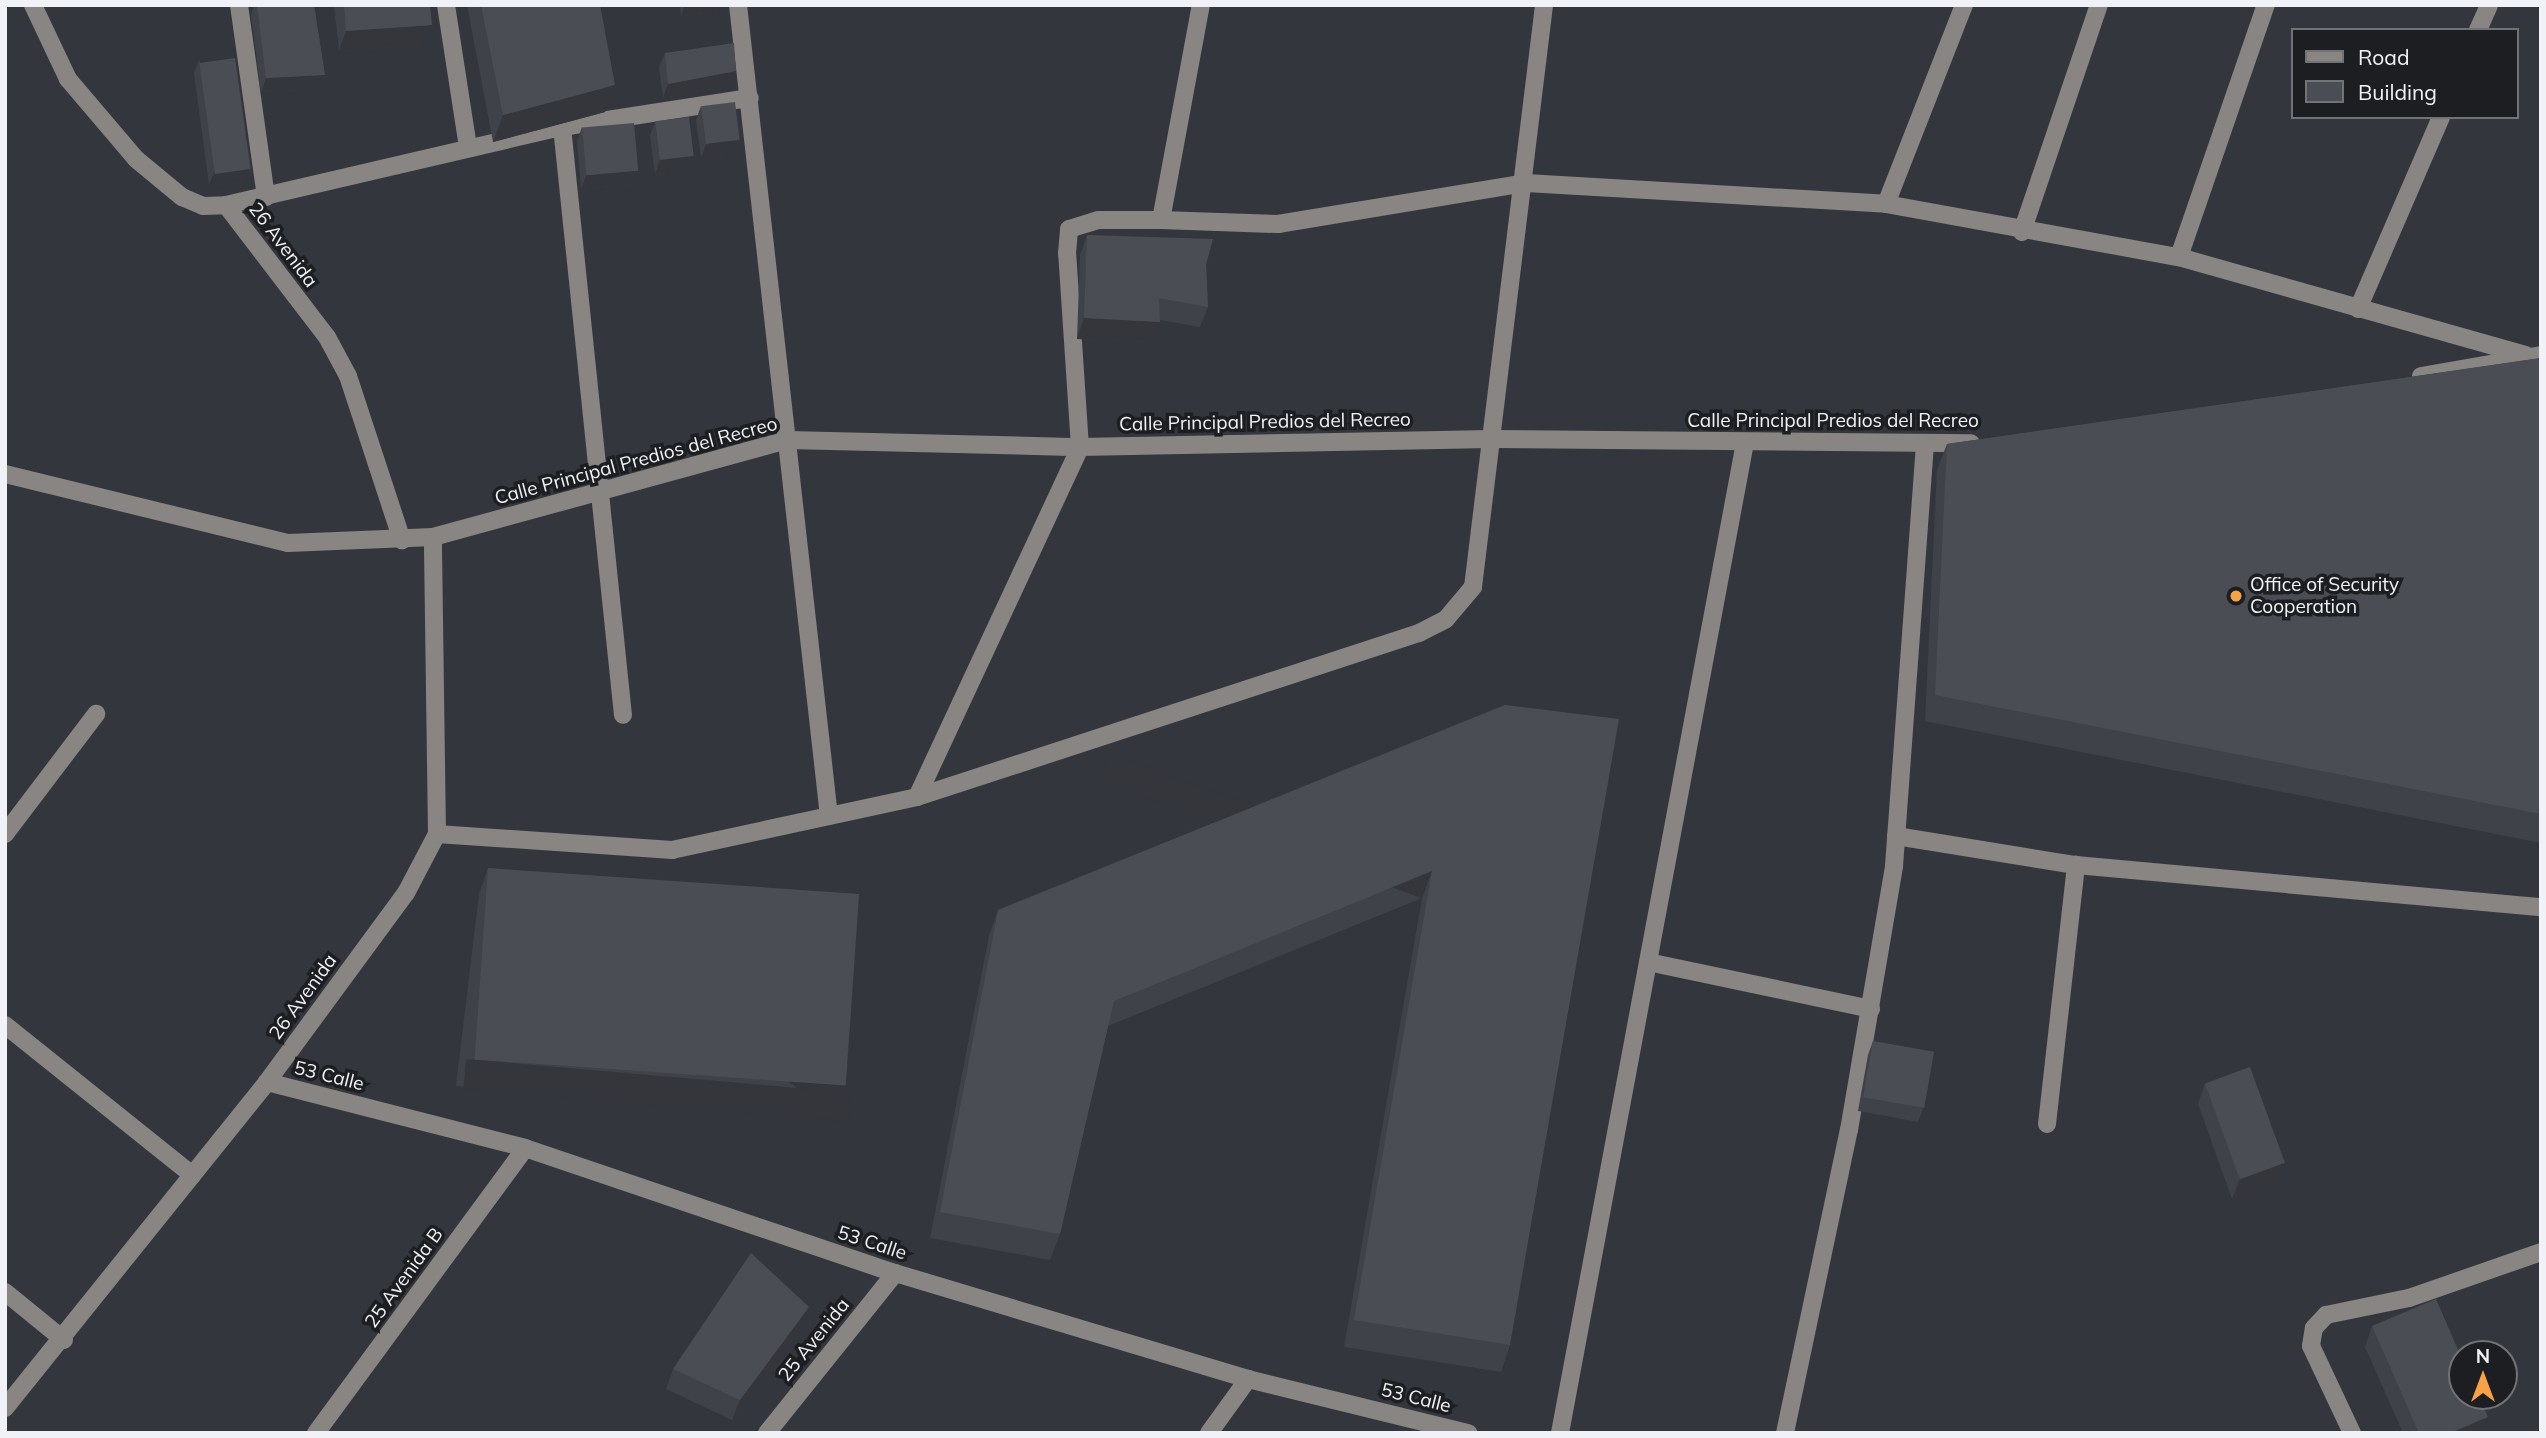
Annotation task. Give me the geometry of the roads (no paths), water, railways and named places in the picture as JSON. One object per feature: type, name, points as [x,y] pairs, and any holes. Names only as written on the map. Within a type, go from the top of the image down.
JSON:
[{"type":"street","name":"26 Avenida","points":[[33,5],[68,79],[136,159],[182,197],[204,206],[226,205],[327,337],[348,376],[402,540]]},
{"type":"street","points":[[239,5],[266,197]]},
{"type":"street","points":[[446,5],[468,147]]},
{"type":"street","points":[[738,5],[829,816]]},
{"type":"street","points":[[1161,220],[1201,5]]},
{"type":"street","points":[[438,834],[672,850],[917,797],[1419,633],[1446,619],[1473,587],[1526,183],[1544,5]]},
{"type":"street","points":[[1886,204],[1964,5]]},
{"type":"street","points":[[2022,232],[2099,5]]},
{"type":"street","points":[[2179,257],[2266,5]]},
{"type":"street","points":[[2479,28],[2489,5]]},
{"type":"street","points":[[226,205],[562,127],[750,98]]},
{"type":"street","points":[[2358,309],[2440,119]]},
{"type":"street","points":[[562,127],[623,715]]},
{"type":"street","points":[[917,797],[1080,447],[1067,253],[1069,229],[1099,220],[1278,224],[1526,183],[1886,204],[2022,232],[2179,257],[2358,309],[2536,356]]},
{"type":"street","points":[[2396,380],[2536,356]]},
{"type":"street","name":"Calle Principal Predios del Recreo","points":[[5,474],[288,543],[433,537],[788,440],[1080,447],[1491,439],[1925,445],[1988,442]]},
{"type":"street","points":[[1560,1433],[1745,443]]},
{"type":"street","points":[[1785,1433],[1820,1278],[1871,1009],[1896,836],[1925,445]]},
{"type":"street","name":"26 Avenida","points":[[5,1408],[64,1340],[267,1082],[406,893],[438,834],[433,537]]},
{"type":"street","points":[[5,834],[96,714]]},
{"type":"street","points":[[1896,836],[2076,864],[2541,908]]},
{"type":"street","points":[[2047,1124],[2076,864]]},
{"type":"street","points":[[1648,962],[1871,1009]]},
{"type":"street","points":[[5,1025],[192,1175]]},
{"type":"street","name":"53 Calle","points":[[267,1082],[525,1148],[894,1273],[1248,1379],[1468,1433]]},
{"type":"street","name":"25 Avenida B","points":[[316,1433],[525,1148]]},
{"type":"street","points":[[2352,1433],[2311,1346],[2314,1328],[2326,1315],[2409,1298],[2541,1252]]},
{"type":"street","name":"25 Avenida","points":[[767,1433],[894,1273]]},
{"type":"street","points":[[5,1292],[64,1340]]},
{"type":"street","points":[[1209,1433],[1248,1379]]},
{"type":"place","name":"Office of Security Cooperation","points":[[2236,596]]}]
